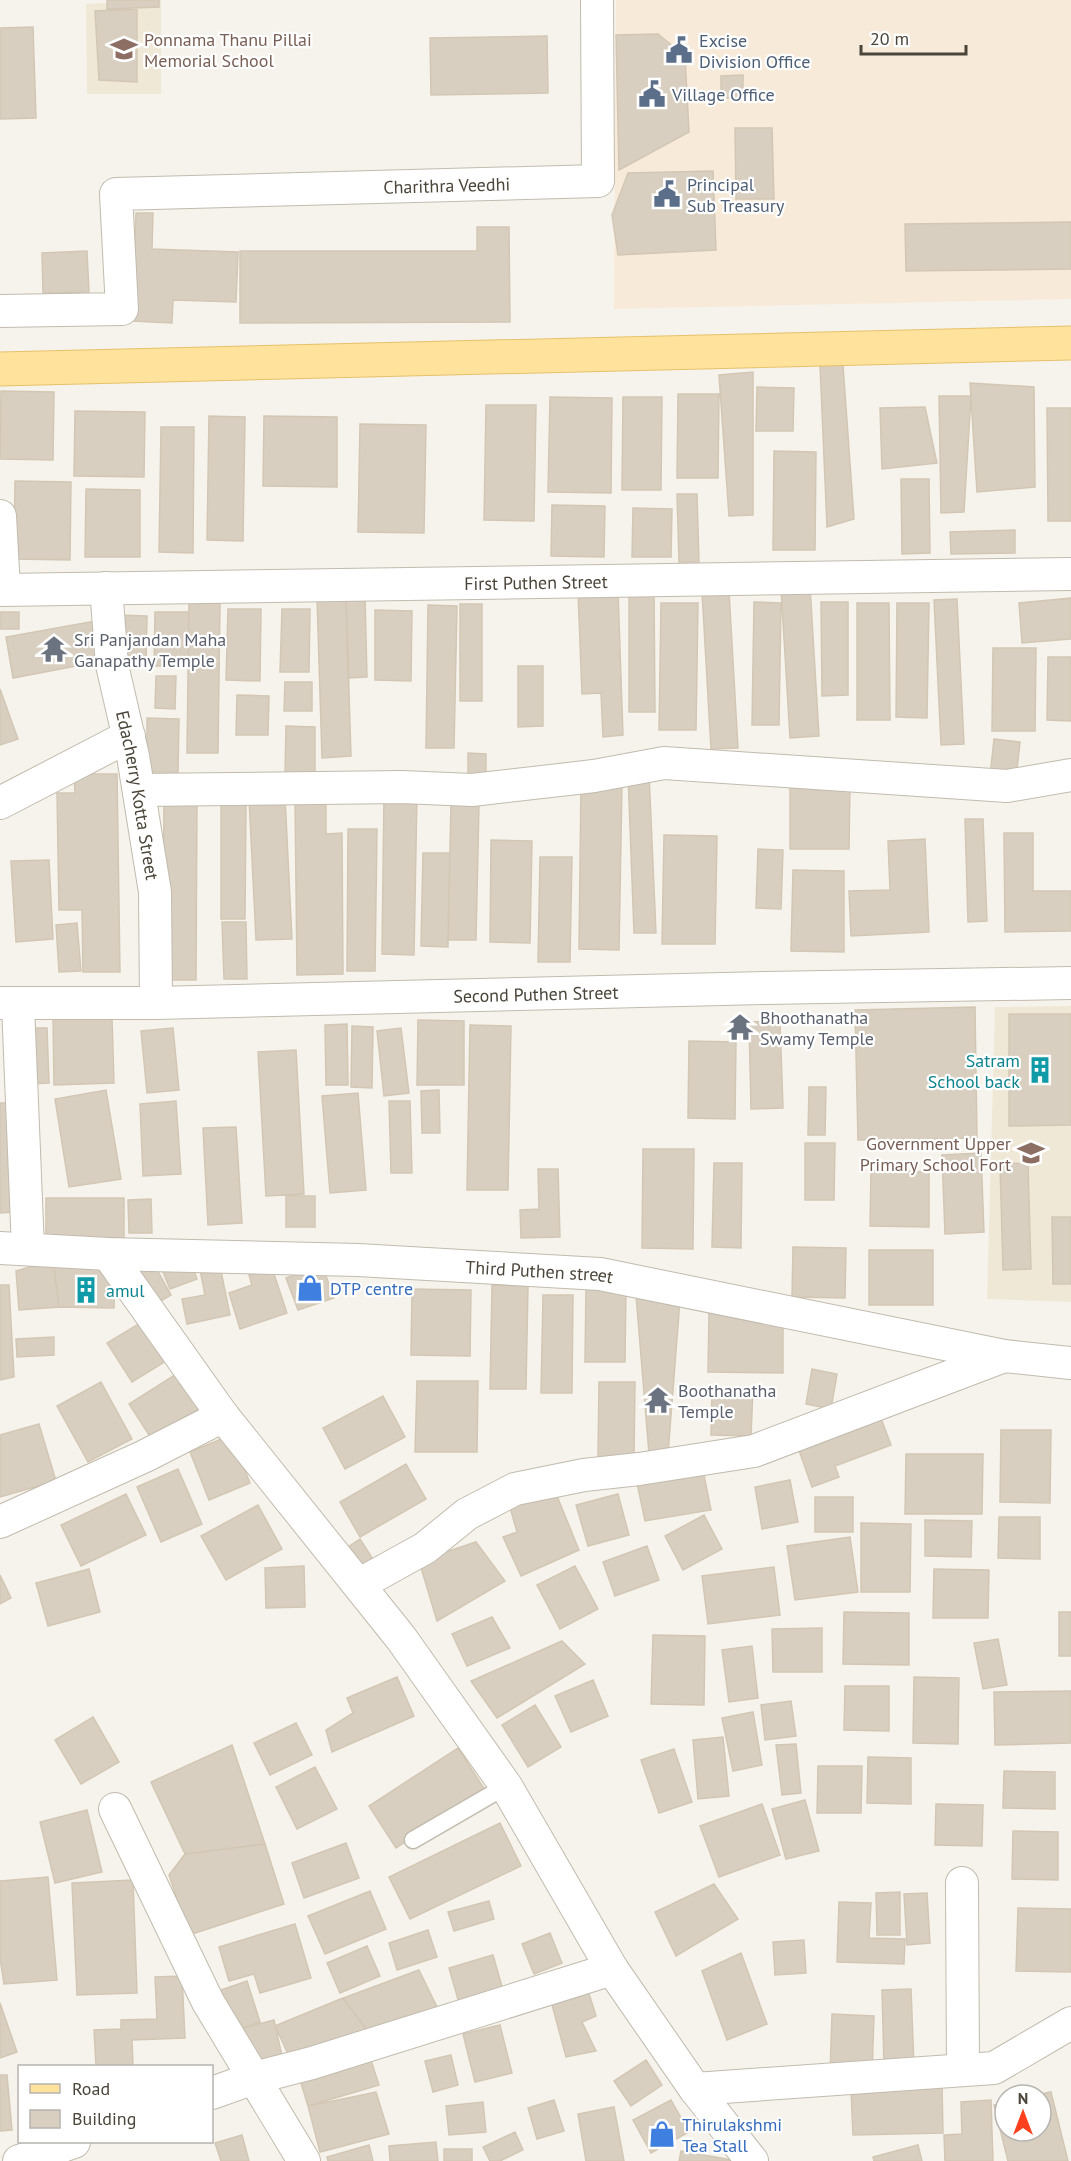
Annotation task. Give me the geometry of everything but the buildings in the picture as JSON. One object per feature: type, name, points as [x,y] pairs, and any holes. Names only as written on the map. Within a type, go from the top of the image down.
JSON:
[{"type":"main road","points":[[0,369],[1071,343]]},
{"type":"street","name":"Charithra Veedhi","points":[[0,310],[122,309],[116,194],[598,181],[597,0]]},
{"type":"street","points":[[0,516],[2,590]]},
{"type":"street","name":"First Puthen Street","points":[[2,590],[1071,574]]},
{"type":"street","name":"Edacherry Kotta Street","points":[[105,588],[112,665],[129,736],[155,892],[156,1003]]},
{"type":"street","points":[[0,803],[129,736]]},
{"type":"street","points":[[139,790],[402,787],[472,790],[594,776],[664,763],[1007,786],[1071,775]]},
{"type":"street","name":"Second Puthen Street","points":[[6,1004],[156,1003],[1071,983]]},
{"type":"street","points":[[6,1004],[14,1248]]},
{"type":"street","name":"Third Puthen street","points":[[14,1248],[108,1254],[358,1260],[600,1274],[1004,1356],[1071,1363]]},
{"type":"street","points":[[108,1254],[223,1416],[401,1638],[506,1786],[612,1969],[695,2089],[752,2161]]},
{"type":"street","points":[[360,1584],[425,1548],[467,1514],[515,1489],[584,1475],[754,1451],[1004,1356]]},
{"type":"street","points":[[0,1522],[145,1456],[223,1416]]},
{"type":"street","points":[[115,1809],[208,2002],[304,2161]]},
{"type":"street","points":[[962,1883],[963,2070]]},
{"type":"street","points":[[213,2093],[254,2078],[612,1969]]},
{"type":"street","points":[[695,2089],[994,2068],[1071,2023]]},
{"type":"street","points":[[20,2161],[71,2143]]},
{"type":"lane","points":[[413,1840],[506,1786]]},
{"type":"shaded area","name":"Ponnama Thanu Pillai Memorial School","points":[[161,0],[161,94],[87,94],[86,4]]},
{"type":"shaded area","points":[[616,0],[1071,0],[1071,299],[614,309]]},
{"type":"shaded area","name":"Government Upper Primary School Fort","points":[[1071,1006],[1071,1302],[987,1299],[995,1007]]},
{"type":"place","name":"Ponnama Thanu Pillai Memorial School","points":[[124,49]]},
{"type":"place","name":"Excise Division Office","points":[[679,50]]},
{"type":"place","name":"Village Office","points":[[652,94]]},
{"type":"place","name":"Principal Sub Treasury","points":[[667,194]]},
{"type":"place","name":"Sri Panjandan Maha Ganapathy Temple","points":[[54,649]]},
{"type":"place","name":"Bhoothanatha Swamy Temple","points":[[740,1027]]},
{"type":"place","name":"Satram School back","points":[[1040,1070]]},
{"type":"place","name":"Government Upper Primary School Fort","points":[[1031,1153]]},
{"type":"place","name":"DTP centre","points":[[310,1288]]},
{"type":"place","name":"amul","points":[[86,1290]]},
{"type":"place","name":"Boothanatha Temple","points":[[658,1400]]},
{"type":"place","name":"Thirulakshmi Tea Stall","points":[[662,2134]]}]
